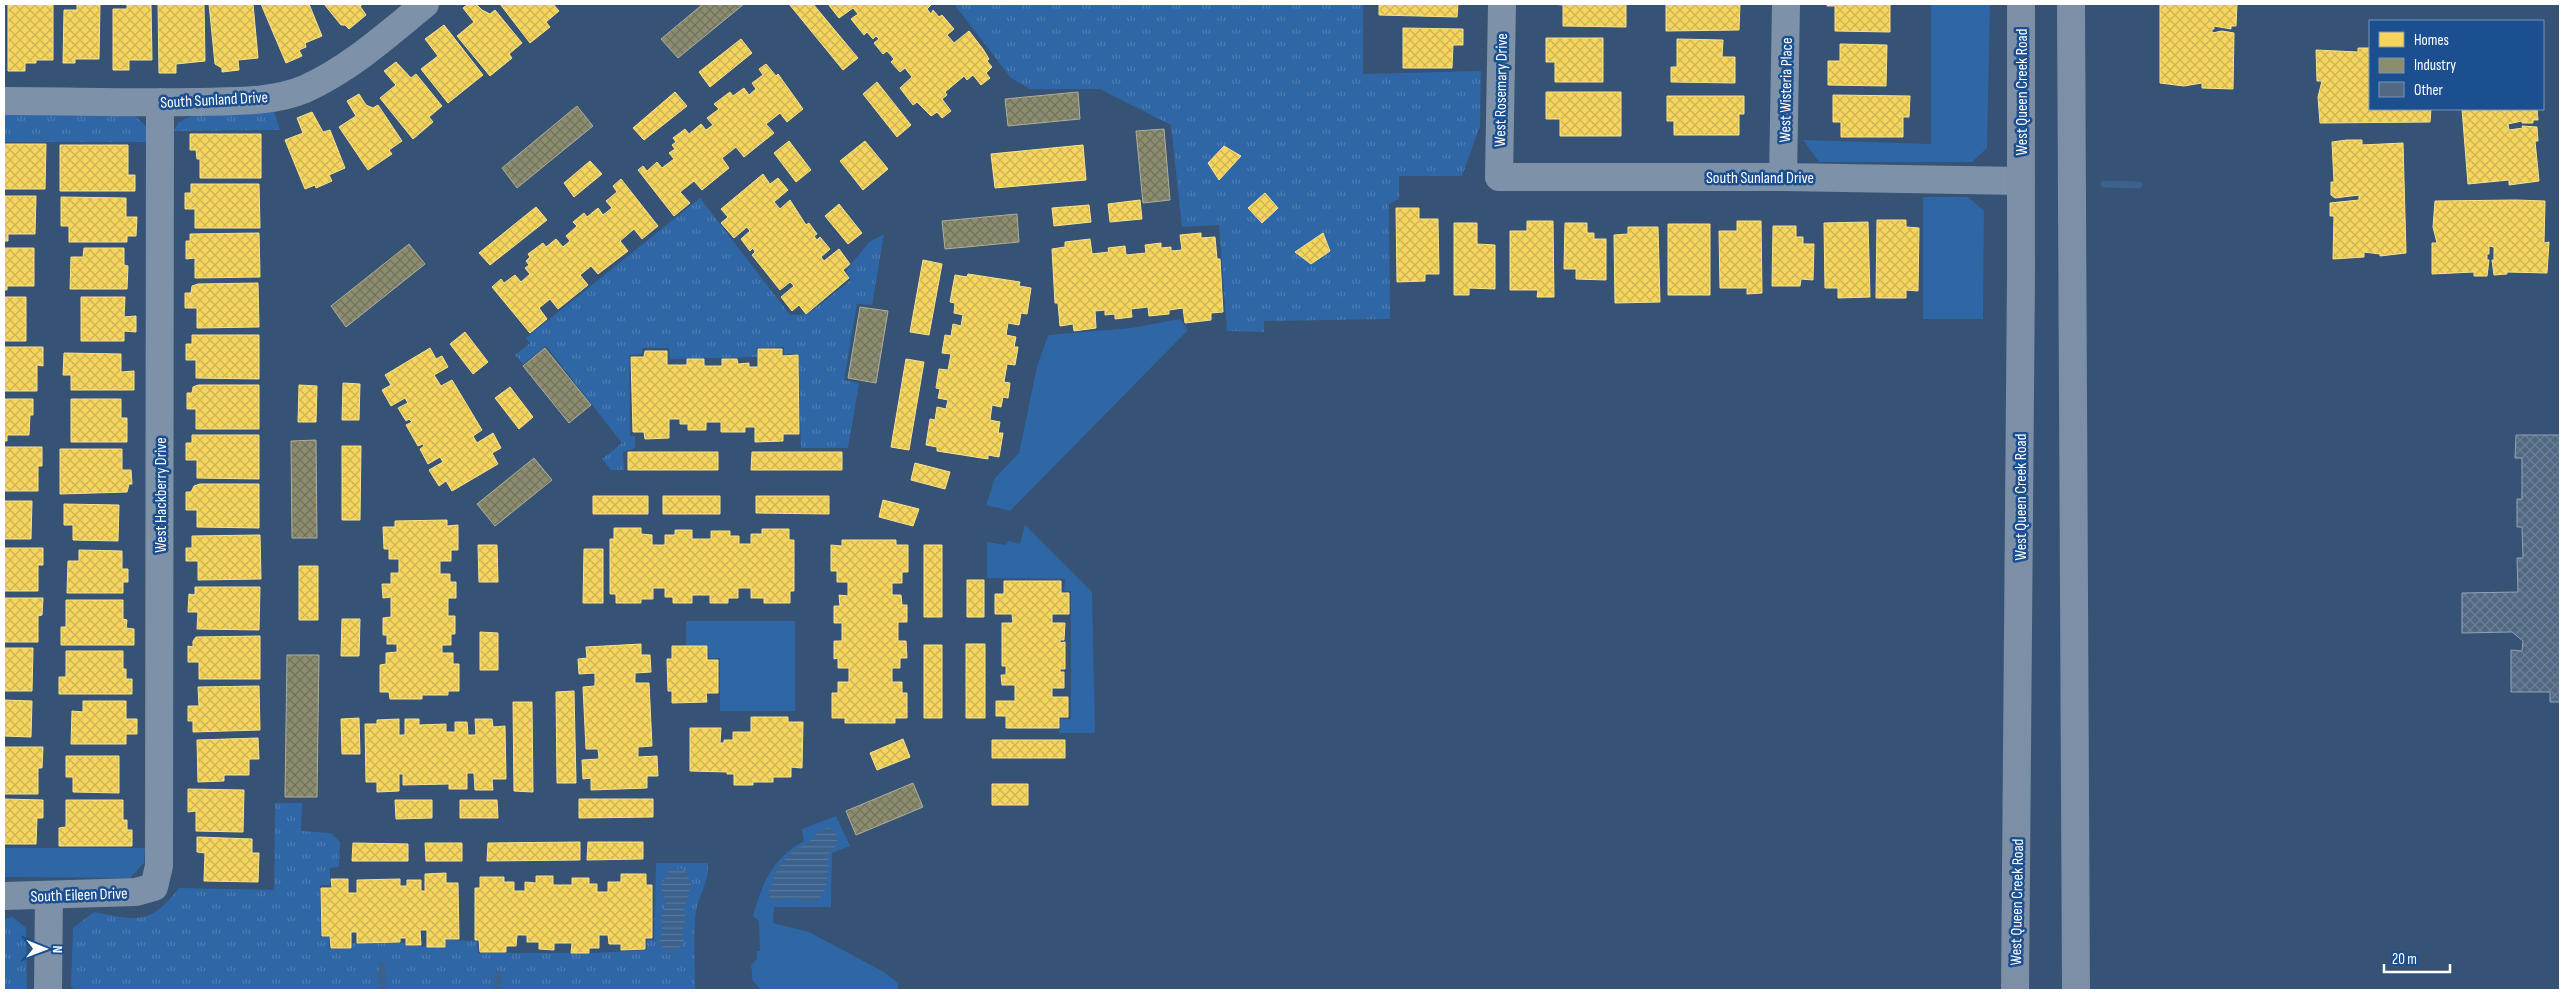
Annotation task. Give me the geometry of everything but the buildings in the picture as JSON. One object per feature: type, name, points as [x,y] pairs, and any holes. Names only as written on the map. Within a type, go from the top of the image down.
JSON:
[{"type":"main road","name":"West Queen Creek Road","points":[[2015,990],[2021,4]]},
{"type":"main road","points":[[2071,4],[2076,990]]},
{"type":"street","name":"South Sunland Drive","points":[[4,101],[236,101],[270,97],[303,90],[336,74],[364,55],[425,4]]},
{"type":"street","name":"West Rosemary Drive","points":[[1499,177],[1502,4]]},
{"type":"street","name":"West Wisteria Place","points":[[1783,177],[1786,4]]},
{"type":"street","name":"West Hackberry Drive","points":[[154,887],[159,866],[160,102]]},
{"type":"street","name":"South Sunland Drive","points":[[1499,177],[1783,177],[2021,181]]},
{"type":"street","name":"South Eileen Drive","points":[[4,896],[136,892],[154,887]]},
{"type":"street","points":[[48,990],[49,895]]},
{"type":"green space","points":[[954,4],[1363,4],[1363,74],[1481,71],[1480,126],[1462,176],[1399,176],[1399,199],[1389,204],[1390,319],[1264,321],[1264,332],[1227,331],[1219,225],[1182,227],[1171,125],[1100,89],[1030,89],[1011,78]]},
{"type":"green space","points":[[1931,4],[1990,4],[1987,148],[1972,162],[1819,162],[1803,140],[1931,144]]},
{"type":"green space","points":[[273,108],[280,130],[173,131],[179,122],[194,115]]},
{"type":"green space","points":[[4,115],[134,115],[147,127],[148,142],[4,142]]},
{"type":"green space","points":[[1923,197],[1968,197],[1984,211],[1983,319],[1923,319]]},
{"type":"green space","points":[[700,198],[790,315],[808,314],[851,280],[846,271],[869,242],[884,234],[872,305],[857,304],[844,380],[859,383],[848,448],[801,448],[798,354],[784,354],[784,347],[756,348],[757,357],[670,359],[669,348],[642,348],[642,354],[629,355],[630,436],[635,436],[635,448],[623,452],[624,470],[611,470],[602,459],[622,443],[546,346],[523,364],[515,355],[530,343],[526,338]]},
{"type":"green space","points":[[1180,319],[1188,330],[1010,511],[986,505],[995,478],[1019,453],[1037,367],[1048,335],[1131,328]]},
{"type":"green space","points":[[1025,525],[1092,592],[1095,733],[1059,733],[1061,719],[1071,719],[1071,591],[1064,591],[1065,579],[987,578],[987,542],[1006,545],[1008,541],[1020,544]]},
{"type":"green space","points":[[686,621],[795,621],[795,711],[720,711],[720,658],[709,658],[708,646],[686,646]]},
{"type":"green space","points":[[275,803],[302,803],[301,831],[331,833],[340,842],[339,867],[330,868],[330,885],[320,885],[321,937],[329,937],[329,949],[351,949],[352,943],[405,943],[406,946],[446,947],[446,940],[477,941],[478,953],[593,953],[647,950],[647,940],[654,940],[656,863],[708,863],[706,881],[696,911],[694,941],[695,990],[74,990],[71,986],[73,928],[94,912],[122,917],[142,917],[159,909],[179,888],[274,890]]},
{"type":"green space","points":[[836,816],[850,846],[832,853],[831,907],[774,907],[773,923],[809,932],[884,972],[898,983],[898,990],[761,990],[753,981],[751,965],[757,959],[757,951],[760,951],[759,921],[753,916],[760,893],[770,872],[777,863],[793,847],[804,841],[802,829]]},
{"type":"green space","points":[[4,848],[145,848],[144,863],[130,878],[4,877]]},
{"type":"green space","points":[[13,917],[26,928],[27,990],[4,990],[4,919]]},
{"type":"shaded area","points":[[829,828],[834,830],[837,843],[829,853],[826,886],[819,899],[812,902],[803,902],[796,898],[772,901],[768,894],[777,869],[795,849],[807,844],[821,830]]},
{"type":"shaded area","points":[[680,868],[686,872],[691,885],[684,910],[686,917],[682,932],[684,943],[675,951],[666,951],[659,943],[662,932],[662,913],[666,904],[661,886],[670,869],[675,871]]},
{"type":"waterway","points":[[2104,184],[2139,185]]},
{"type":"waterway","points":[[382,966],[382,990]]},
{"type":"waterway","points":[[498,974],[498,990]]}]
